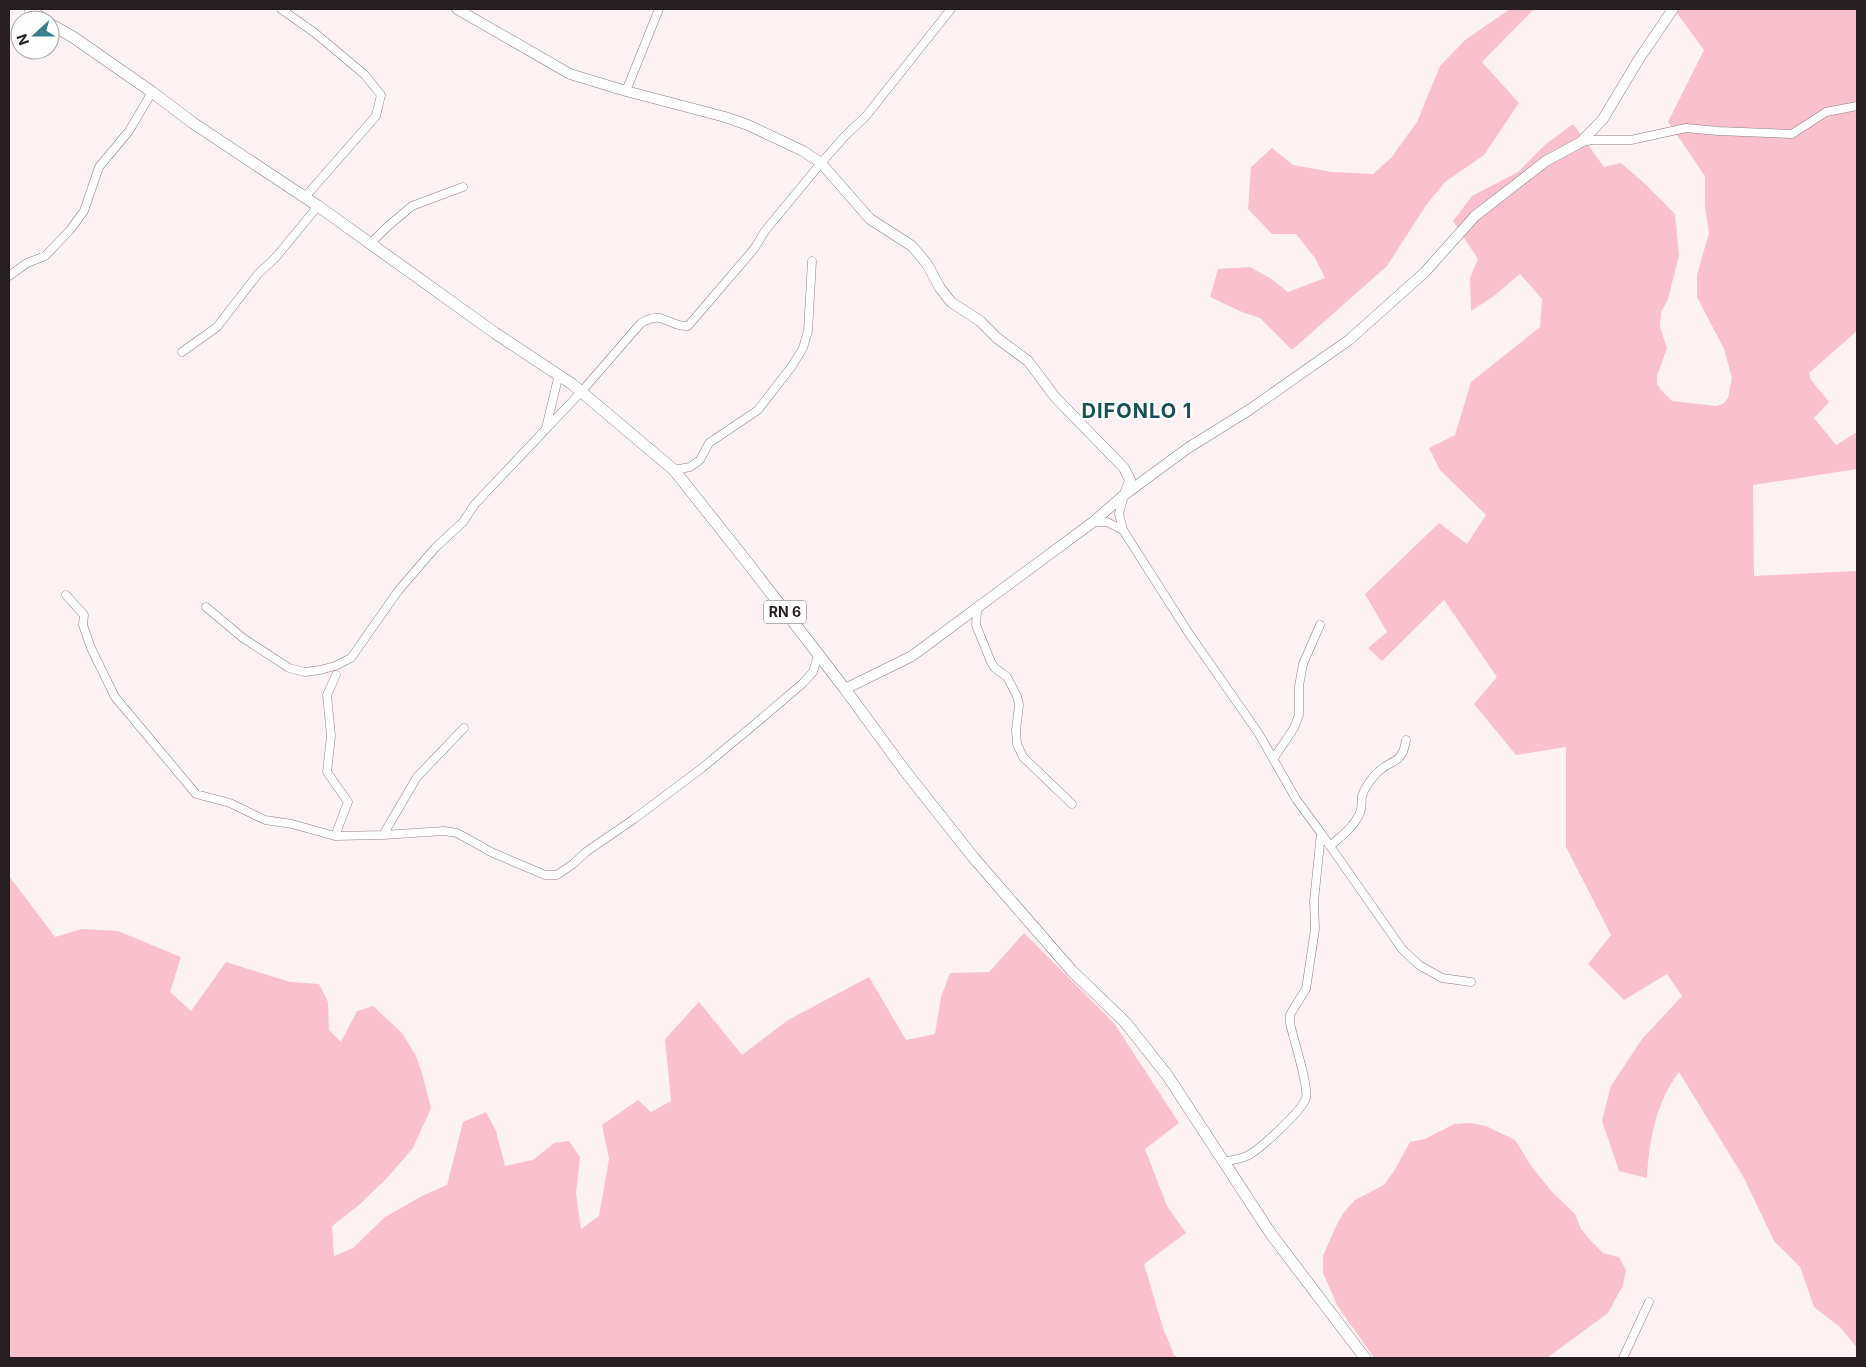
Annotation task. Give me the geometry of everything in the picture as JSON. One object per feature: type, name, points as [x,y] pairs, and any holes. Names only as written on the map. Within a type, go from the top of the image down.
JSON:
[{"type":"main road","name":"RN 6","points":[[60,30],[152,92],[193,123],[318,206],[495,333],[559,374],[582,391],[674,470],[747,562],[845,689],[905,771],[973,857],[1072,971],[1125,1022],[1151,1054],[1167,1075],[1271,1234],[1365,1358]]},
{"type":"street","points":[[281,9],[315,33],[365,75],[381,94],[380,105],[372,122],[305,197]]},
{"type":"street","points":[[457,9],[570,74],[725,117],[748,125],[802,152],[821,163],[870,219],[912,246],[927,264],[940,288],[951,302],[980,321],[997,338],[1028,362],[1055,397],[1124,468],[1130,480],[1118,514],[1123,530],[1188,632],[1260,734],[1296,799],[1402,948],[1420,965],[1442,978],[1471,982]]},
{"type":"street","points":[[626,91],[659,9]]},
{"type":"street","points":[[206,607],[243,638],[288,668],[305,672],[320,670],[351,658],[398,591],[435,548],[463,522],[475,504],[582,391],[641,323],[651,317],[663,318],[680,326],[688,326],[754,248],[821,163],[866,116],[952,9]]},
{"type":"street","points":[[1582,142],[1603,119],[1672,9]]},
{"type":"street","points":[[9,276],[27,263],[45,256],[70,230],[84,211],[99,167],[129,131],[152,92]]},
{"type":"street","points":[[845,689],[912,656],[1093,522],[1124,495],[1188,448],[1249,410],[1349,340],[1425,272],[1475,216],[1546,161],[1582,142],[1592,140],[1632,140],[1686,128],[1792,134],[1826,112],[1857,106]]},
{"type":"street","points":[[370,244],[412,206],[463,187]]},
{"type":"street","points":[[182,352],[217,327],[258,274],[276,258],[318,206]]},
{"type":"street","points":[[674,470],[690,467],[700,460],[708,443],[758,410],[792,366],[803,348],[808,331],[812,260]]},
{"type":"street","points":[[545,430],[559,374]]},
{"type":"street","points":[[1093,522],[1108,522],[1123,530]]},
{"type":"street","points":[[66,595],[84,615],[83,625],[91,648],[115,697],[196,794],[230,803],[265,820],[292,824],[336,836],[444,831],[457,833],[493,853],[546,875],[557,875],[702,768],[802,684],[813,672],[818,656]]},
{"type":"street","points":[[980,605],[977,612],[976,625],[991,662],[995,668],[1007,677],[1017,696],[1019,705],[1016,744],[1023,757],[1072,804]]},
{"type":"street","points":[[1274,758],[1294,728],[1300,715],[1299,686],[1304,664],[1320,625]]},
{"type":"street","points":[[336,675],[327,695],[331,736],[327,772],[348,802],[336,836]]},
{"type":"street","points":[[383,835],[417,778],[464,728]]},
{"type":"street","points":[[1330,846],[1350,828],[1359,816],[1363,806],[1362,797],[1367,787],[1375,775],[1399,760],[1404,752],[1406,740]]},
{"type":"street","points":[[1223,1162],[1248,1156],[1296,1114],[1306,1098],[1305,1084],[1290,1023],[1290,1015],[1306,989],[1315,928],[1314,901],[1321,833]]},
{"type":"street","points":[[1624,1358],[1649,1302]]},
{"type":"shaded area","points":[[1510,9],[1538,9],[1532,11],[1482,62],[1519,103],[1484,155],[1445,182],[1427,204],[1387,266],[1292,350],[1260,318],[1210,297],[1218,269],[1250,267],[1270,278],[1288,292],[1325,278],[1315,258],[1296,234],[1272,234],[1248,209],[1251,167],[1272,148],[1293,165],[1332,172],[1373,174],[1391,158],[1417,122],[1440,66],[1465,40]]},
{"type":"shaded area","points":[[1674,9],[1857,9],[1857,331],[1809,373],[1811,380],[1829,402],[1814,418],[1836,445],[1857,432],[1857,469],[1753,485],[1754,576],[1857,571],[1857,1348],[1840,1327],[1814,1307],[1800,1267],[1774,1241],[1744,1178],[1679,1072],[1665,1096],[1655,1122],[1647,1178],[1619,1171],[1602,1121],[1611,1086],[1642,1039],[1682,996],[1667,974],[1624,1000],[1588,964],[1611,935],[1566,847],[1566,747],[1516,755],[1474,704],[1497,677],[1444,600],[1382,661],[1368,648],[1387,632],[1365,594],[1439,523],[1467,544],[1486,515],[1440,470],[1429,448],[1455,435],[1471,382],[1540,327],[1542,299],[1520,274],[1494,296],[1471,311],[1470,278],[1478,259],[1453,221],[1472,196],[1518,172],[1546,144],[1573,124],[1604,167],[1621,163],[1675,214],[1679,255],[1668,299],[1661,312],[1660,327],[1667,348],[1657,376],[1657,384],[1672,401],[1716,406],[1723,404],[1728,398],[1732,378],[1724,349],[1697,297],[1697,275],[1709,233],[1705,206],[1705,176],[1668,122],[1704,50]]},
{"type":"shaded area","points":[[9,876],[55,937],[82,929],[118,931],[181,957],[170,992],[191,1011],[226,962],[290,982],[319,984],[328,1002],[329,1030],[341,1042],[357,1011],[373,1006],[402,1033],[415,1054],[431,1108],[413,1148],[388,1177],[359,1205],[332,1226],[334,1256],[353,1248],[385,1217],[424,1195],[447,1185],[463,1122],[486,1112],[496,1131],[505,1166],[533,1160],[554,1143],[569,1141],[580,1157],[576,1194],[581,1229],[599,1216],[609,1159],[602,1125],[638,1100],[651,1112],[671,1101],[665,1039],[699,1002],[742,1055],[788,1020],[869,977],[906,1040],[935,1034],[941,997],[950,973],[989,972],[1024,933],[1114,1023],[1179,1123],[1145,1149],[1167,1206],[1186,1233],[1144,1264],[1163,1328],[1174,1355],[1178,1358],[9,1358]]},
{"type":"shaded area","points":[[1470,1123],[1486,1126],[1515,1140],[1532,1167],[1552,1192],[1575,1214],[1581,1229],[1592,1242],[1603,1253],[1619,1257],[1626,1270],[1623,1285],[1608,1313],[1547,1358],[1374,1358],[1337,1305],[1323,1273],[1323,1256],[1344,1212],[1355,1200],[1384,1185],[1410,1142],[1425,1139],[1454,1124]]},
{"type":"district","name":"DIFONLO 1","points":[[1137,411]]}]
